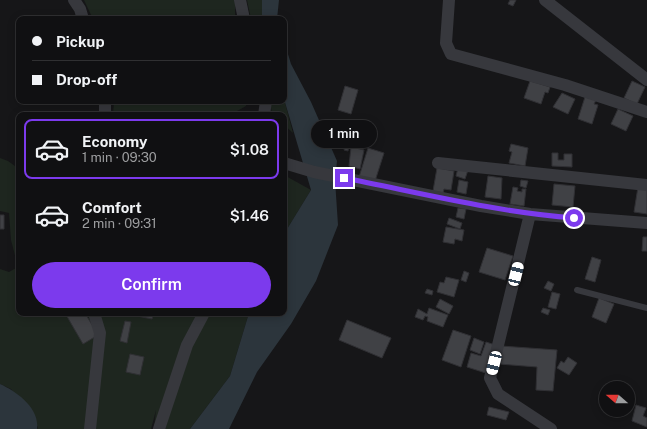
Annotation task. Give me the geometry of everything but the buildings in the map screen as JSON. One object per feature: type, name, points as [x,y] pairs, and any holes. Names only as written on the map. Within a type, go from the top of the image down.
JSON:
[{"type":"street","points":[[74,0],[80,9],[82,16]]},
{"type":"street","points":[[240,0],[243,16]]},
{"type":"street","points":[[449,0],[446,43],[451,54],[565,85],[647,112]]},
{"type":"street","points":[[545,0],[647,80]]},
{"type":"street","points":[[438,163],[647,184]]},
{"type":"street","points":[[287,164],[314,172],[481,206],[530,214],[647,223]]},
{"type":"street","points":[[530,214],[490,378],[498,394],[551,429]]},
{"type":"street","points":[[90,429],[100,333],[95,316]]},
{"type":"street","points":[[159,429],[187,345],[202,316]]},
{"type":"lane","points":[[577,290],[647,308]]},
{"type":"shaded area","points":[[84,0],[235,0],[235,16],[92,16]]},
{"type":"shaded area","points":[[247,0],[262,0],[262,16],[250,16]]},
{"type":"shaded area","points":[[262,0],[279,0],[277,16],[262,16]]},
{"type":"shaded area","points":[[287,51],[291,64],[311,102],[337,161],[335,180],[338,225],[316,281],[291,324],[257,372],[229,429],[190,429],[230,376],[248,316],[287,316],[287,229],[311,190],[285,104],[287,104]]},
{"type":"shaded area","points":[[114,104],[246,104],[246,106],[235,112],[113,112]]},
{"type":"shaded area","points":[[270,104],[285,104],[293,133],[287,128],[287,112],[272,112]]},
{"type":"shaded area","points":[[0,158],[8,161],[16,167],[16,259],[11,240],[9,213],[0,211]]},
{"type":"shaded area","points":[[287,177],[311,190],[287,229]]},
{"type":"shaded area","points":[[16,268],[16,316],[248,316],[230,376],[190,429],[154,429],[156,410],[151,429],[37,429],[38,427],[11,389],[0,384],[0,269],[9,272]]},
{"type":"shaded area","points":[[0,384],[20,396],[31,407],[37,421],[37,429],[0,429]]},
{"type":"route","points":[[344,178],[481,206],[530,214],[574,218]]}]
